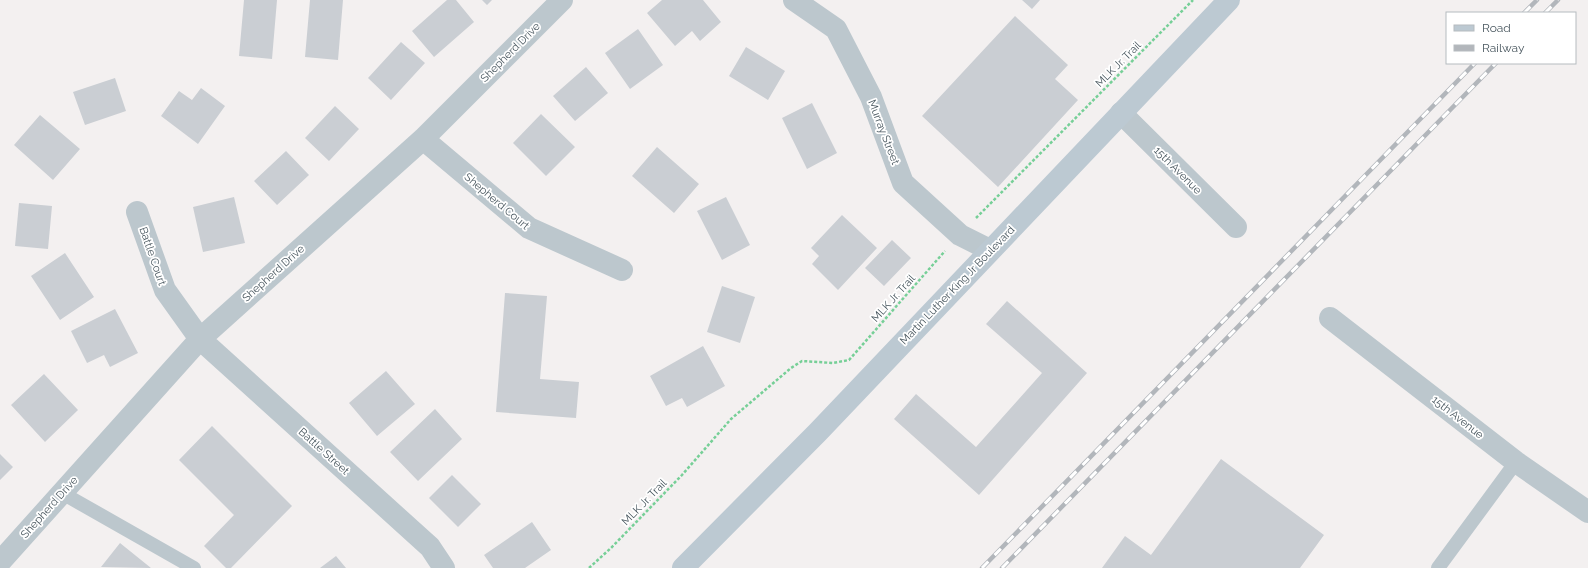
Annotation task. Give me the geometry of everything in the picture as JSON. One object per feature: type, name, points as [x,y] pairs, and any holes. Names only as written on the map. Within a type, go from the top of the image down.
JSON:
[{"type":"main road","name":"Martin Luther King Jr Boulevard","points":[[683,568],[818,432],[1229,0]]},
{"type":"street","name":"Shepherd Drive","points":[[0,562],[200,339],[423,139],[562,0]]},
{"type":"street","name":"Murray Street","points":[[794,0],[836,29],[871,96],[903,183],[960,235],[990,250]]},
{"type":"street","name":"15th Avenue","points":[[1121,113],[1236,227]]},
{"type":"street","name":"Shepherd Court","points":[[423,139],[529,228],[622,270]]},
{"type":"street","name":"Battle Court","points":[[137,212],[164,290],[200,339]]},
{"type":"street","name":"15th Avenue","points":[[1330,318],[1516,462],[1588,512]]},
{"type":"street","name":"Battle Street","points":[[200,339],[430,547],[444,568]]},
{"type":"lane","points":[[1438,568],[1516,462]]},
{"type":"lane","points":[[62,493],[194,568]]},
{"type":"path","name":"MLK Jr. Trail","points":[[589,568],[611,548],[682,475],[731,419],[791,368],[802,361],[833,364],[849,360],[960,235],[1193,0]]},
{"type":"building","points":[[244,0],[277,0],[272,59],[239,56]]},
{"type":"building","points":[[310,0],[343,0],[338,60],[305,57]]},
{"type":"building","points":[[447,0],[456,0],[474,22],[434,57],[412,31]]},
{"type":"building","points":[[482,0],[492,0],[487,5]]},
{"type":"building","points":[[662,0],[703,0],[721,22],[700,41],[692,31],[675,46],[647,13]]},
{"type":"building","points":[[1022,0],[1040,0],[1032,9]]},
{"type":"building","points":[[1015,16],[1068,65],[1055,79],[1078,100],[998,187],[922,116]]},
{"type":"building","points":[[638,29],[663,65],[630,89],[605,53]]},
{"type":"building","points":[[401,42],[425,63],[391,100],[368,78]]},
{"type":"building","points":[[746,47],[785,71],[768,100],[729,76]]},
{"type":"building","points":[[586,67],[608,93],[575,121],[553,96]]},
{"type":"building","points":[[115,78],[126,111],[85,125],[73,92]]},
{"type":"building","points":[[201,88],[225,106],[198,144],[161,116],[179,91],[192,100]]},
{"type":"building","points":[[812,103],[837,153],[807,169],[782,118]]},
{"type":"building","points":[[335,106],[359,129],[329,161],[305,138]]},
{"type":"building","points":[[541,114],[575,147],[546,176],[513,143]]},
{"type":"building","points":[[40,115],[80,149],[53,180],[14,145]]},
{"type":"building","points":[[657,147],[699,184],[674,213],[632,176]]},
{"type":"building","points":[[286,151],[309,175],[277,205],[254,181]]},
{"type":"building","points":[[234,197],[245,243],[203,252],[193,207]]},
{"type":"building","points":[[726,197],[750,245],[722,260],[697,211]]},
{"type":"building","points":[[19,203],[52,206],[48,249],[15,246]]},
{"type":"building","points":[[842,215],[877,248],[838,290],[812,264],[819,256],[811,248]]},
{"type":"building","points":[[892,240],[911,258],[884,286],[865,268]]},
{"type":"building","points":[[65,253],[94,297],[60,320],[31,276]]},
{"type":"building","points":[[722,286],[755,297],[740,343],[707,332]]},
{"type":"building","points":[[505,293],[547,296],[540,379],[579,382],[576,418],[496,412]]},
{"type":"building","points":[[1007,301],[1087,373],[979,495],[894,419],[916,394],[976,447],[1042,373],[986,324]]},
{"type":"building","points":[[115,309],[138,353],[110,367],[104,355],[87,363],[71,331]]},
{"type":"building","points":[[703,346],[725,386],[687,407],[682,398],[666,406],[650,376]]},
{"type":"building","points":[[386,371],[415,404],[377,436],[349,403]]},
{"type":"building","points":[[44,374],[78,410],[45,442],[11,405]]},
{"type":"building","points":[[435,409],[462,439],[418,481],[390,452]]},
{"type":"building","points":[[212,426],[292,506],[231,568],[226,568],[204,546],[234,515],[179,460]]},
{"type":"building","points":[[0,454],[13,467],[0,480]]},
{"type":"building","points":[[1221,459],[1324,535],[1300,568],[1102,568],[1125,536],[1151,555]]},
{"type":"building","points":[[452,475],[481,504],[458,527],[429,498]]},
{"type":"building","points":[[532,522],[551,550],[525,568],[493,568],[484,555]]},
{"type":"building","points":[[120,543],[151,568],[101,567]]},
{"type":"building","points":[[336,556],[346,568],[320,568]]},
{"type":"railway","points":[[1525,12],[1537,0]]},
{"type":"railway","points":[[1546,12],[1558,0]]},
{"type":"railway","points":[[982,568],[1474,64]]},
{"type":"railway","points":[[1002,568],[1495,64]]}]
